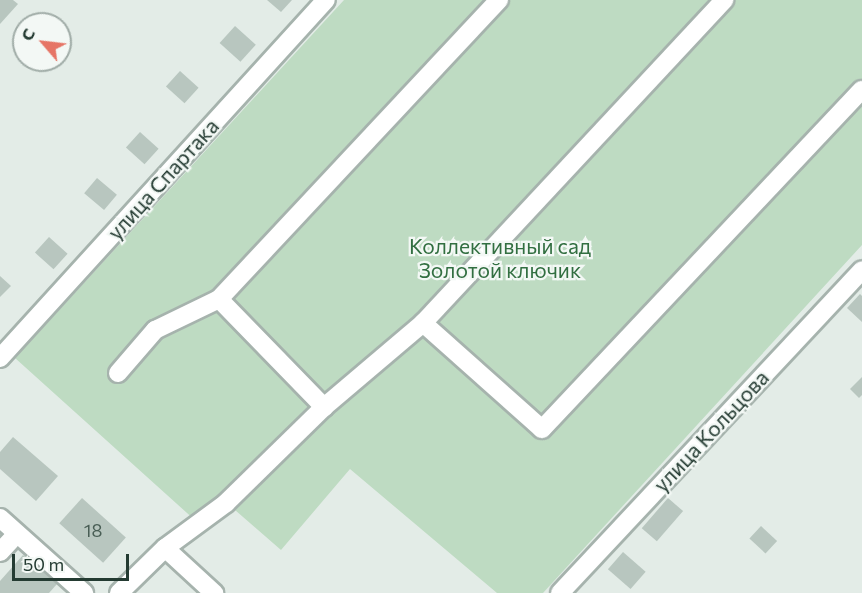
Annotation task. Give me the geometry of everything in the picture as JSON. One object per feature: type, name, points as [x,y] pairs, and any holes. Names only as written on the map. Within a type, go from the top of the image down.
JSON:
[{"type":"street","name":"улица Спартака","points":[[0,358],[326,0]]},
{"type":"street","points":[[118,373],[155,330],[219,299],[498,0]]},
{"type":"street","points":[[119,593],[165,548],[226,503],[324,407],[423,323],[724,0]]},
{"type":"street","points":[[423,323],[542,429],[862,90]]},
{"type":"street","name":"улица Кольцова","points":[[560,593],[862,270]]},
{"type":"street","points":[[219,299],[324,407]]},
{"type":"street","points":[[0,518],[84,593]]},
{"type":"street","points":[[0,552],[17,534]]},
{"type":"street","points":[[165,548],[214,593]]},
{"type":"green space","name":"Коллективный сад Золотой ключик","points":[[344,0],[862,0],[862,245],[543,593],[497,593],[350,469],[281,550],[220,497],[197,522],[15,358]]},
{"type":"building","points":[[0,0],[13,0],[18,4],[0,24]]},
{"type":"building","points":[[267,0],[292,0],[281,12]]},
{"type":"building","points":[[235,26],[256,45],[240,62],[220,43]]},
{"type":"building","points":[[180,71],[199,88],[185,103],[166,87]]},
{"type":"building","points":[[140,132],[159,149],[145,164],[126,148]]},
{"type":"building","points":[[97,178],[117,195],[104,210],[84,193]]},
{"type":"building","points":[[49,237],[68,254],[54,269],[35,253]]},
{"type":"building","points":[[0,276],[11,286],[0,297]]},
{"type":"building","points":[[860,294],[862,296],[862,322],[847,308]]},
{"type":"building","points":[[862,377],[862,395],[859,398],[850,389]]},
{"type":"building","points":[[13,437],[58,476],[36,501],[0,469],[0,452]]},
{"type":"building","points":[[82,498],[126,537],[103,563],[59,523]]},
{"type":"building","points":[[668,498],[683,511],[657,541],[642,528]]},
{"type":"building","points":[[761,526],[777,541],[765,553],[749,538]]},
{"type":"building","points":[[623,552],[646,572],[631,589],[608,569]]},
{"type":"building","points":[[23,555],[57,584],[49,593],[0,593],[0,581]]}]
